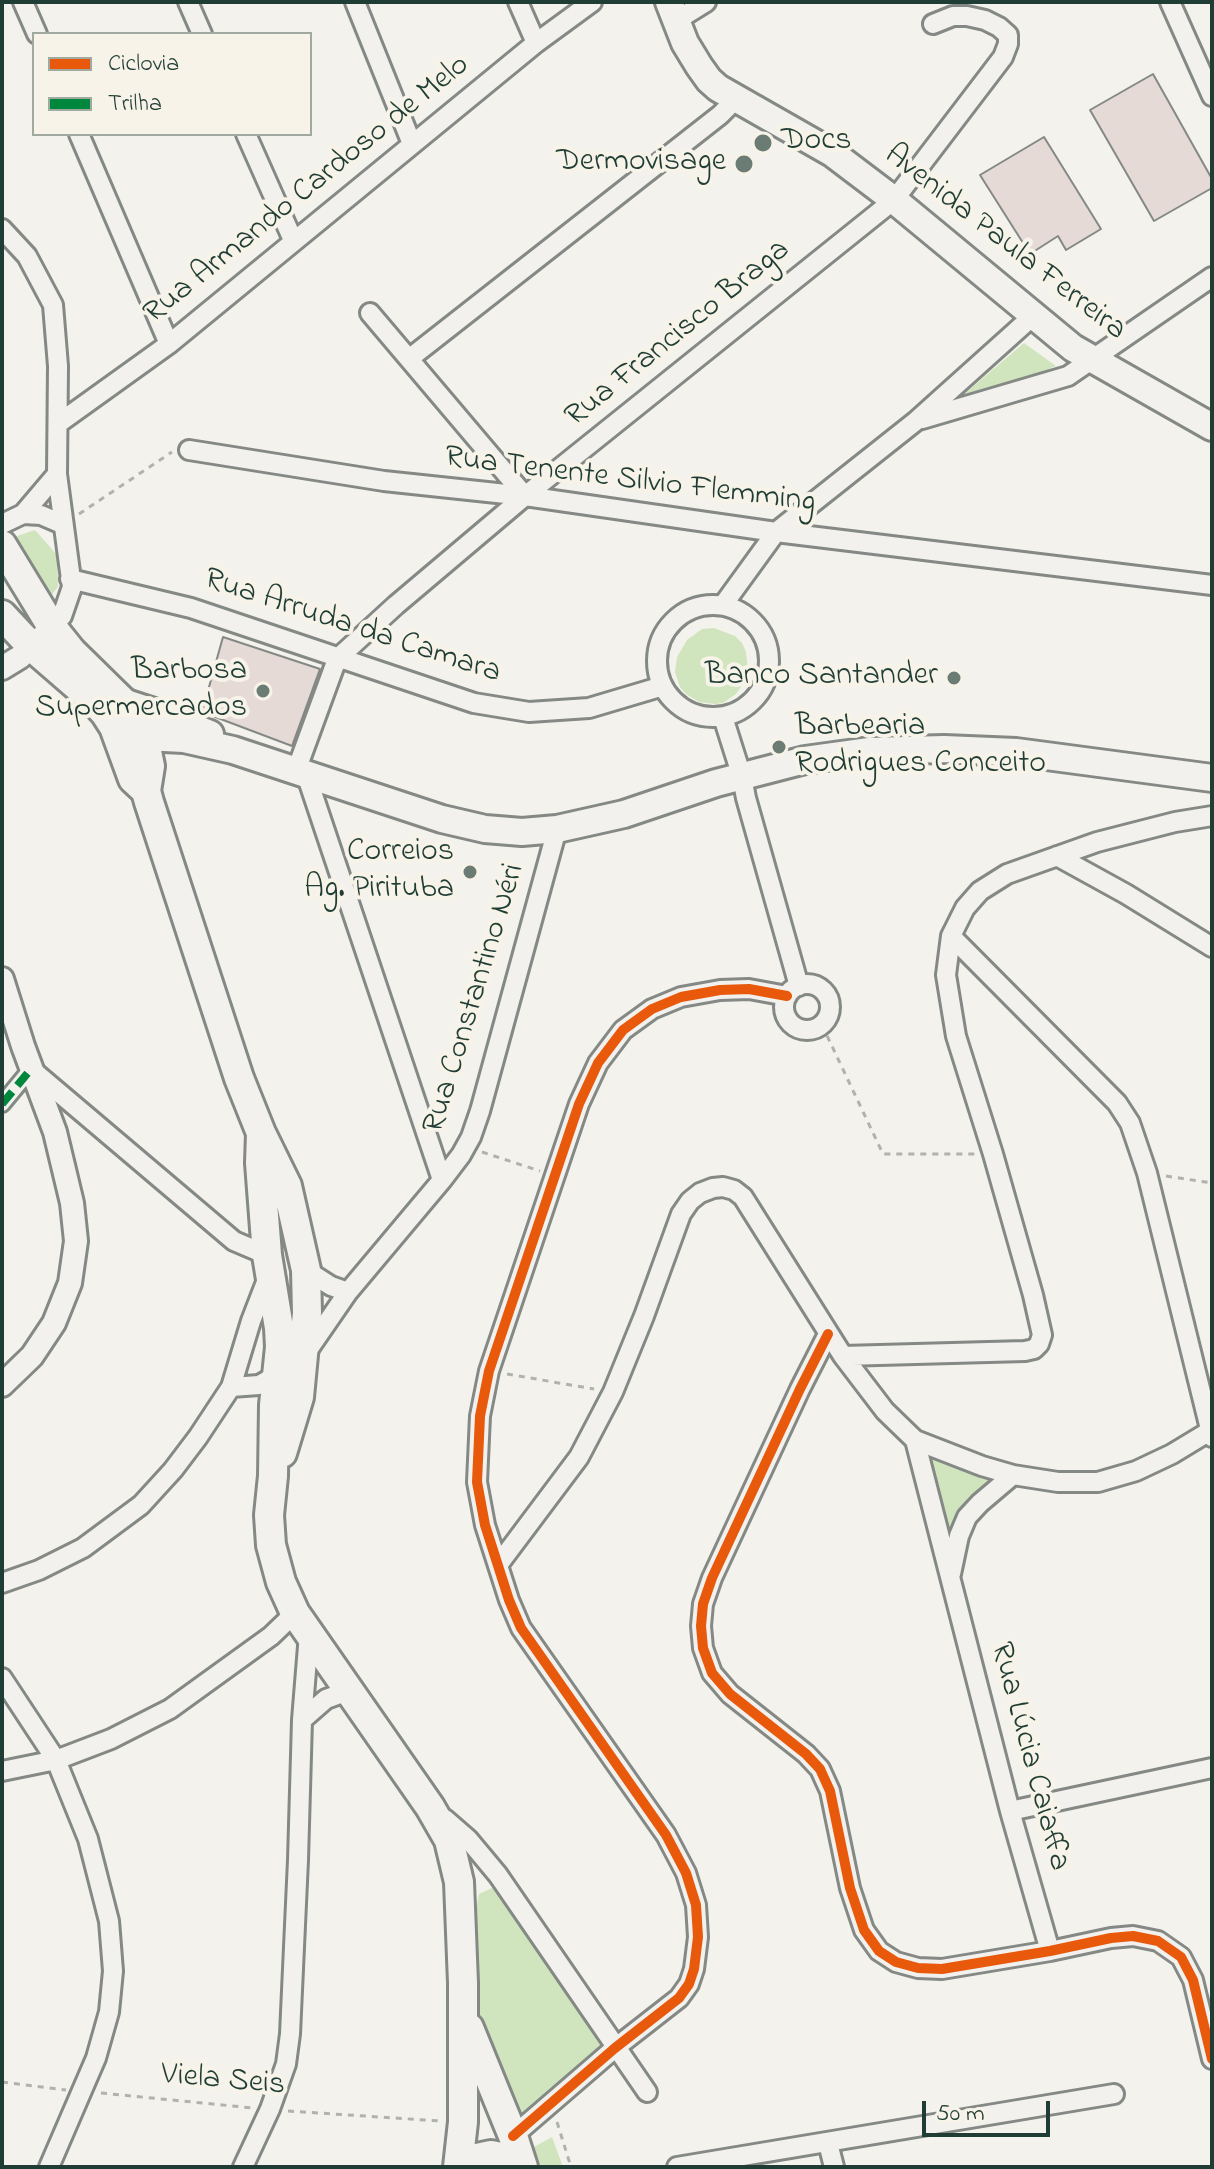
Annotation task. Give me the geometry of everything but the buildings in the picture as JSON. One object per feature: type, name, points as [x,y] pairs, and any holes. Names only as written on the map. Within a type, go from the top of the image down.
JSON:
[{"type":"main road","name":"Avenida Paula Ferreira","points":[[673,11],[685,43],[709,80],[736,99],[832,153],[894,200],[1073,348],[1212,427]]},
{"type":"main road","points":[[2,545],[52,627],[119,714],[144,737],[150,766],[146,791],[239,1078],[287,1186],[306,1270],[307,1313],[299,1397],[273,1476]]},
{"type":"main road","points":[[2,615],[32,647],[92,699],[119,714],[187,724],[233,750]]},
{"type":"main road","points":[[119,714],[133,779],[146,791]]},
{"type":"main road","points":[[144,737],[184,739],[233,750],[442,819],[485,829],[522,832],[557,829],[624,814],[716,783],[805,760],[870,751],[944,749],[1016,752],[1212,778]]},
{"type":"main road","points":[[261,1133],[260,1163],[268,1264],[279,1328],[269,1515],[271,1545],[281,1582],[302,1624],[430,1807],[449,1840],[459,1882],[463,2012],[463,2122],[458,2167]]},
{"type":"main road","points":[[268,1264],[288,1258],[306,1270]]},
{"type":"main road","points":[[278,1371],[304,1356]]},
{"type":"main road","points":[[463,2012],[513,2136],[520,2167]]},
{"type":"main road","points":[[464,2167],[477,2158],[491,2155],[505,2158],[520,2167]]},
{"type":"street","points":[[23,2],[36,32]]},
{"type":"street","points":[[188,2],[201,32]]},
{"type":"street","points":[[355,2],[412,144]]},
{"type":"street","points":[[518,2],[536,43]]},
{"type":"street","name":"Rua Armando Cardoso de Melo","points":[[59,423],[169,344],[536,43],[592,2]]},
{"type":"street","points":[[673,11],[706,2]]},
{"type":"street","points":[[1170,2],[1212,96]]},
{"type":"street","name":"Rua Francisco Braga","points":[[301,773],[337,659],[525,496],[894,200],[1003,57],[1008,44],[1008,35],[985,20],[953,16],[933,24]]},
{"type":"street","points":[[410,358],[720,115],[736,99]]},
{"type":"street","points":[[80,136],[169,344]]},
{"type":"street","points":[[247,136],[293,240]]},
{"type":"street","points":[[2,229],[27,256],[53,305],[58,366],[57,474],[72,587],[62,616],[32,647],[2,668]]},
{"type":"street","points":[[916,421],[1068,376],[1212,277]]},
{"type":"street","points":[[370,313],[525,496]]},
{"type":"street","points":[[723,605],[776,532],[916,421],[1034,315]]},
{"type":"street","name":"Rua Tenente Silvio Flemming","points":[[189,450],[384,481],[525,496],[776,532],[1212,585]]},
{"type":"street","points":[[2,524],[23,514],[57,474]]},
{"type":"street","points":[[23,514],[41,515],[62,524]]},
{"type":"street","name":"Rua Arruda da Camara","points":[[70,579],[191,608],[474,703],[529,712],[589,708],[663,686]]},
{"type":"street","points":[[723,605],[741,612],[757,625],[767,642],[770,661],[767,680],[757,697],[741,710],[723,717],[705,717],[673,701],[657,669],[657,654],[668,626],[679,616],[693,608],[723,605]]},
{"type":"street","points":[[513,2136],[615,2048],[679,1998],[689,1984],[694,1969],[698,1937],[696,1905],[686,1873],[666,1835],[521,1628],[485,1525],[477,1482],[480,1416],[489,1371],[579,1104],[598,1063],[623,1030],[652,1009],[681,997],[720,990],[793,991],[815,985],[827,996],[830,1011],[822,1025],[807,1030],[793,1025],[785,1011],[793,991],[742,777],[723,717]]},
{"type":"street","points":[[301,773],[442,1180]]},
{"type":"street","points":[[843,1356],[1025,1351],[1039,1344],[1042,1335],[1040,1323],[956,1036],[946,975],[951,936],[965,908],[980,891],[1007,874],[1097,842],[1212,816]]},
{"type":"street","name":"Rua Constantino Néri","points":[[304,1356],[348,1292],[442,1180],[471,1137],[557,829]]},
{"type":"street","points":[[1057,856],[1212,947]]},
{"type":"street","points":[[498,1565],[579,1457],[613,1392],[681,1214],[690,1201],[713,1188],[734,1190],[743,1197],[843,1356],[885,1411],[915,1440],[1013,1475],[1058,1482],[1098,1482],[1136,1471],[1211,1434],[1147,1173],[1130,1123],[1117,1103],[951,936]]},
{"type":"street","points":[[2,979],[55,1132],[72,1203],[76,1241],[70,1283],[54,1323],[32,1356],[2,1385]]},
{"type":"street","points":[[2,1104],[31,1069]]},
{"type":"street","points":[[2,1583],[39,1570],[83,1548],[141,1505],[181,1459],[231,1387],[268,1264],[234,1241],[31,1069]]},
{"type":"street","points":[[306,1270],[331,1286],[348,1292]]},
{"type":"street","points":[[828,1334],[712,1578],[703,1604],[703,1648],[712,1673],[730,1694],[806,1754],[820,1769],[830,1791],[850,1888],[864,1930],[879,1951],[896,1962],[918,1968],[942,1969],[1111,1938],[1133,1936],[1158,1941],[1181,1957],[1193,1980],[1212,2059]]},
{"type":"street","points":[[231,1387],[259,1385],[278,1371]]},
{"type":"street","name":"Rua Lúcia Caiaffa","points":[[915,1440],[1010,1811],[1050,1951]]},
{"type":"street","name":"Rua Lúcia Caiaffa","points":[[949,1579],[967,1517],[1013,1475]]},
{"type":"street","points":[[2,1771],[56,1760],[111,1739],[170,1709],[271,1636],[302,1624],[298,1860],[290,2034],[286,2064],[270,2109],[243,2167]]},
{"type":"street","points":[[2,1678],[56,1760],[88,1839],[109,1921],[113,1971],[109,2012],[96,2058],[49,2167]]},
{"type":"street","points":[[302,1720],[326,1699],[348,1691]]},
{"type":"street","points":[[1010,1811],[1212,1768]]},
{"type":"street","points":[[430,1807],[468,1839],[491,1866],[647,2092]]},
{"type":"street","points":[[677,2167],[1114,2094]]},
{"type":"street","points":[[828,2143],[834,2167]]},
{"type":"path","points":[[62,524],[170,452],[189,450]]},
{"type":"path","points":[[822,1025],[883,1154],[993,1154]]},
{"type":"path","points":[[465,1147],[555,1175]]},
{"type":"path","points":[[1147,1173],[1212,1183]]},
{"type":"path","points":[[489,1371],[613,1392]]},
{"type":"path","points":[[552,2103],[571,2167]]},
{"type":"green space","points":[[1024,343],[1056,366],[943,412]]},
{"type":"green space","points":[[35,530],[57,555],[58,587],[47,600],[14,537]]},
{"type":"green space","points":[[714,628],[735,636],[742,643],[748,670],[736,694],[723,703],[715,704],[699,702],[686,694],[675,672],[677,657],[687,640],[702,629]]},
{"type":"green space","points":[[926,1453],[996,1480],[951,1551]]},
{"type":"green space","points":[[494,1887],[603,2045],[514,2130],[473,2019],[468,1950],[479,1894]]},
{"type":"green space","points":[[552,2137],[563,2167],[541,2167],[534,2147]]},
{"type":"marked path","points":[[2,1104],[31,1069]]},
{"type":"cycle path","points":[[513,2136],[615,2048],[679,1998],[689,1984],[694,1969],[698,1937],[696,1905],[686,1873],[666,1835],[521,1628],[509,1600],[485,1525],[477,1482],[480,1416],[489,1371],[579,1104],[598,1063],[623,1030],[652,1009],[681,997],[749,989],[787,996]]},
{"type":"cycle path","points":[[828,1334],[712,1578],[703,1604],[703,1648],[712,1673],[730,1694],[806,1754],[820,1769],[830,1791],[850,1888],[864,1930],[879,1951],[896,1962],[918,1968],[942,1969],[1111,1938],[1133,1936],[1158,1941],[1181,1957],[1193,1980],[1212,2059]]},
{"type":"place","name":"Docs","points":[[763,143]]},
{"type":"place","name":"Dermovisage","points":[[744,164]]},
{"type":"place","name":"Banco Santander","points":[[954,678]]},
{"type":"place","name":"Barbosa Supermercados","points":[[263,691]]},
{"type":"place","name":"Barbearia Rodrigues Conceito","points":[[779,747]]},
{"type":"place","name":"Correios Ag. Pirituba","points":[[470,872]]}]
